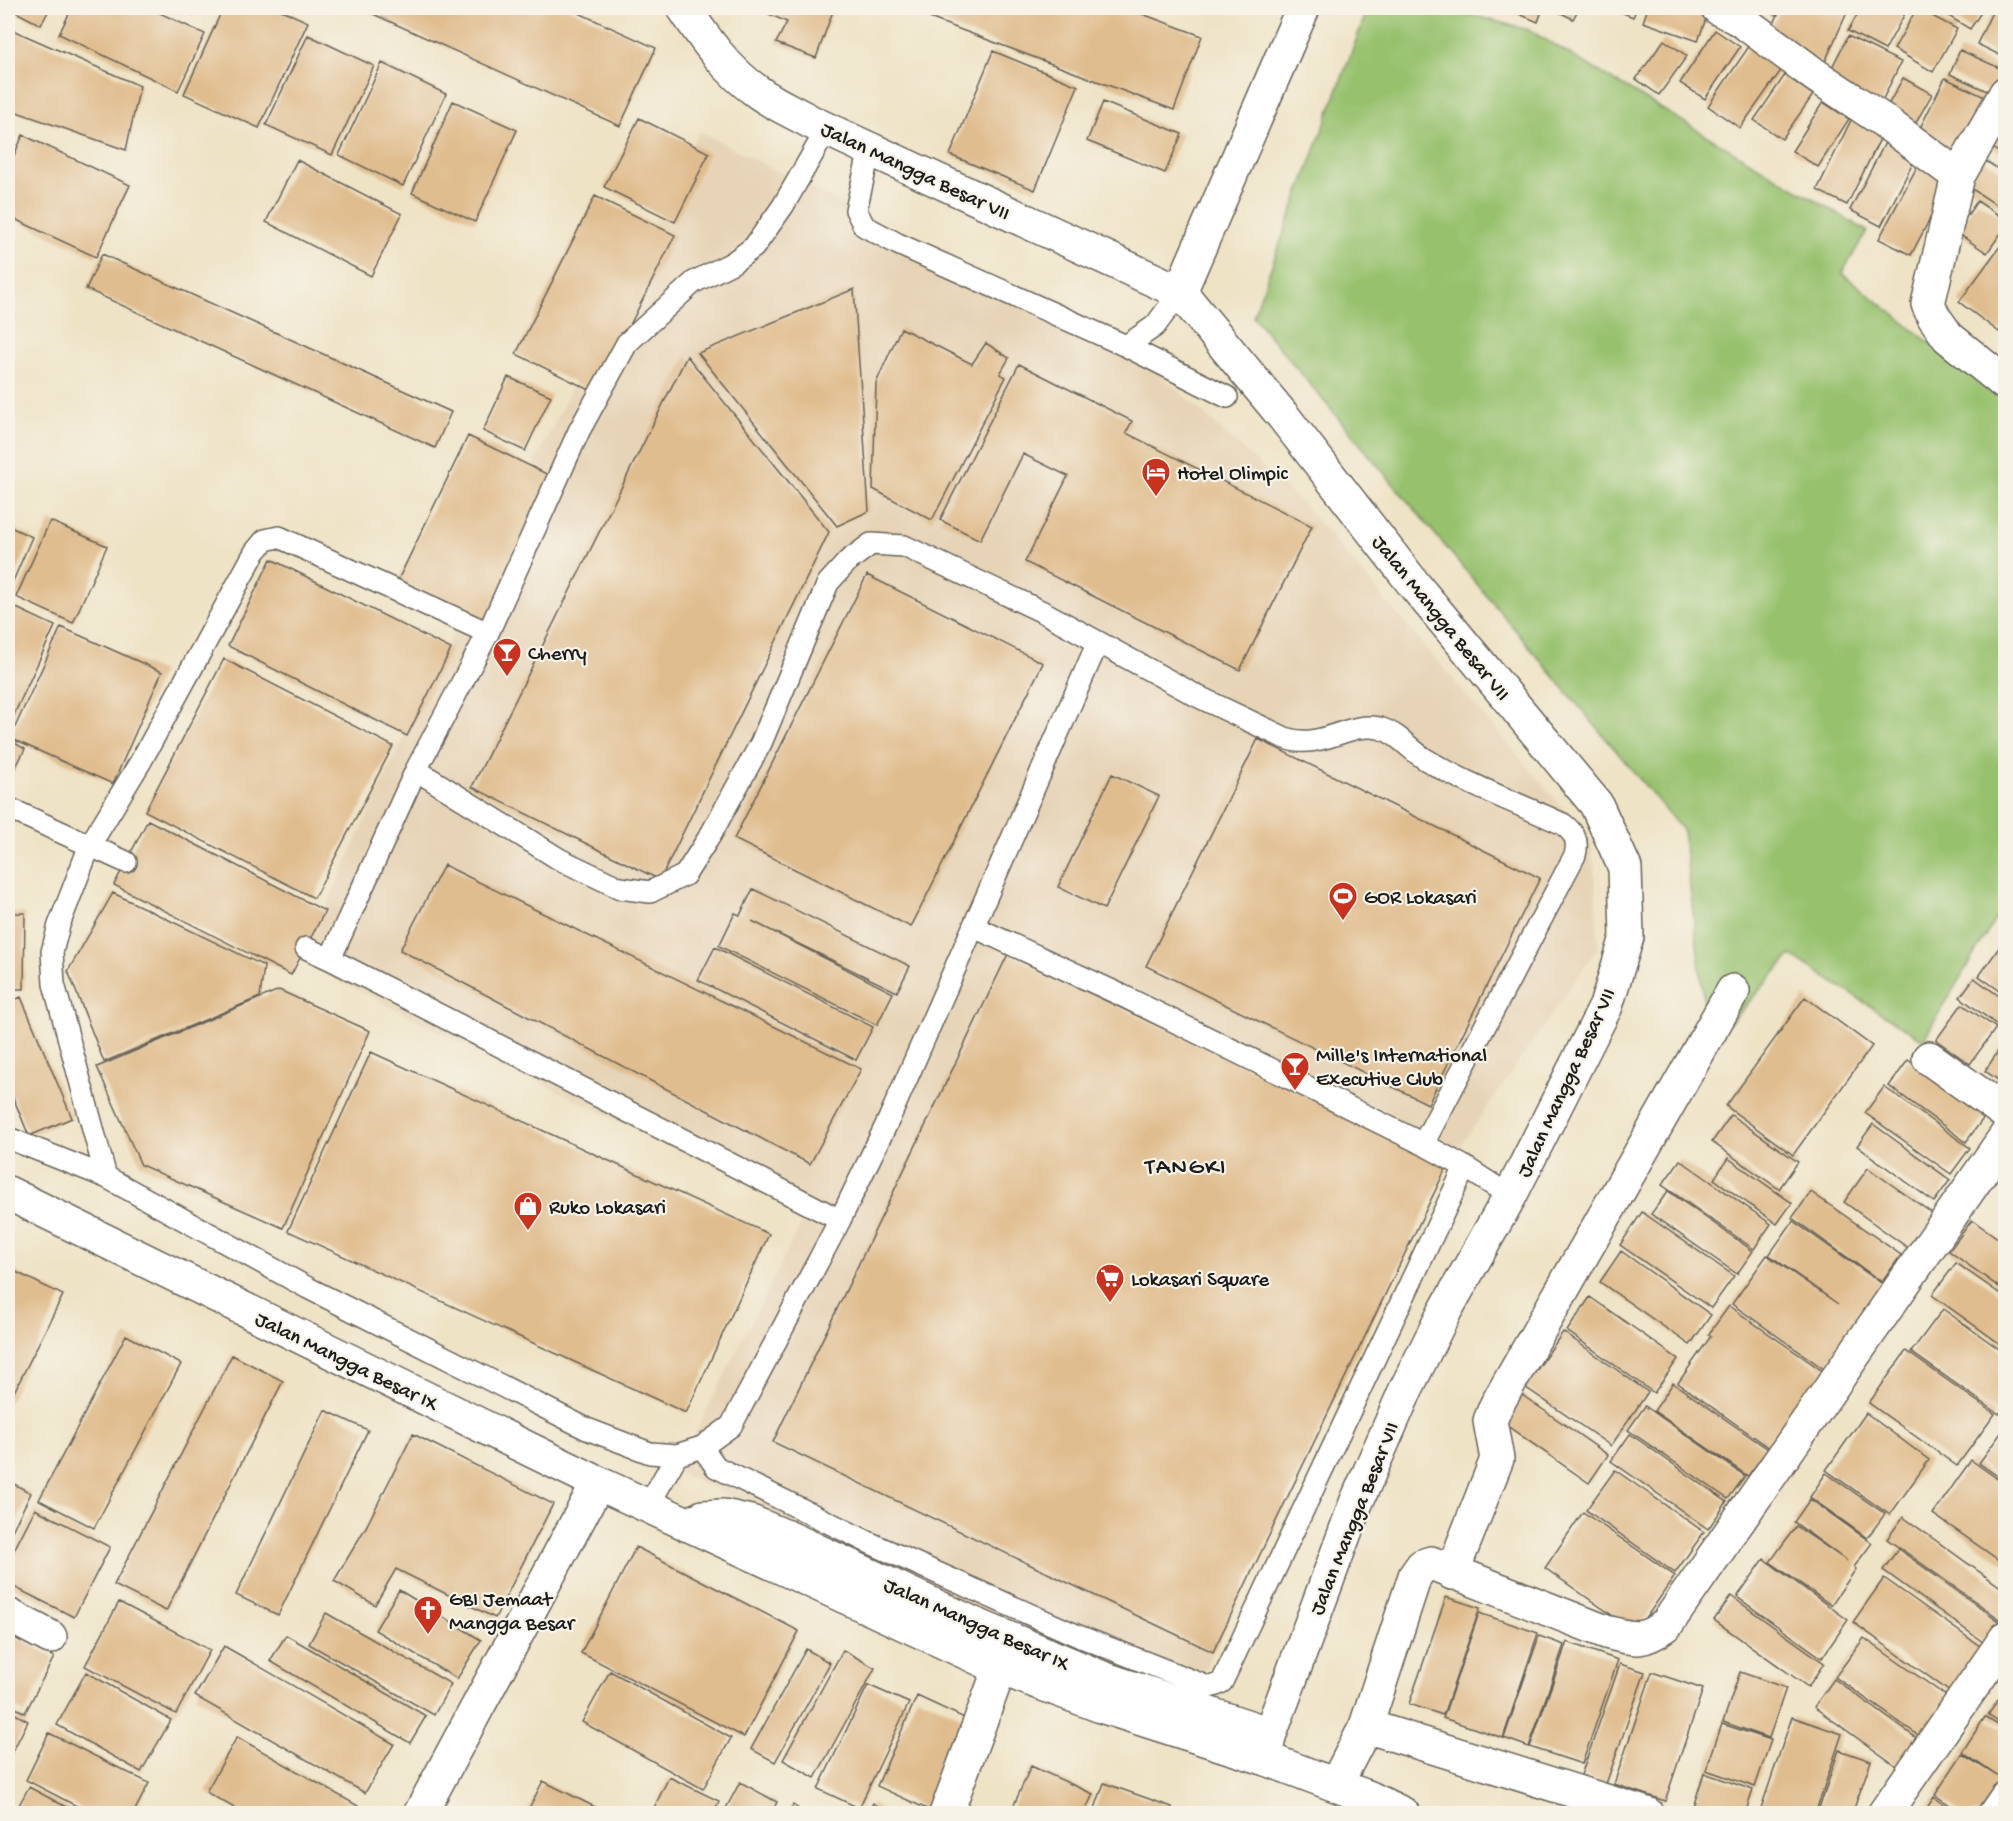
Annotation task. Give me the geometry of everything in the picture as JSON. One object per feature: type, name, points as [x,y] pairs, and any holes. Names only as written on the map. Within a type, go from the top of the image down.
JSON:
[{"type":"street","name":"Jalan Mangga Besar VII","points":[[684,8],[705,40],[742,79],[758,92],[826,129],[1180,292],[1283,416],[1416,587],[1596,804],[1625,868],[1627,937],[1606,1006],[1510,1196],[1445,1311],[1402,1400],[1352,1512],[1267,1746]]},
{"type":"street","points":[[1180,292],[1303,8]]},
{"type":"street","points":[[1718,8],[1741,20],[1958,176]]},
{"type":"street","points":[[2006,93],[1958,176],[1928,304],[1948,337],[2006,384]]},
{"type":"street","points":[[1452,1572],[1497,1459],[1490,1421],[1496,1406],[1733,991]]},
{"type":"street","points":[[1929,1058],[2006,1113]]},
{"type":"street","points":[[1336,1785],[1366,1726],[1415,1576],[1422,1566],[1431,1563],[1606,1632],[1632,1639],[1651,1636],[1666,1625],[2006,1136]]},
{"type":"street","name":"Jalan Mangga Besar IX","points":[[8,1193],[598,1483],[1000,1668],[1101,1706],[1267,1746]]},
{"type":"street","points":[[420,1814],[598,1483]]},
{"type":"street","name":"Jalan Mangga Besar IX","points":[[688,1526],[703,1517],[724,1516],[751,1522],[974,1624],[1267,1746]]},
{"type":"street","points":[[8,1615],[50,1636]]},
{"type":"street","points":[[1884,1814],[2006,1638]]},
{"type":"street","points":[[946,1814],[1000,1668]]},
{"type":"street","points":[[1366,1726],[1647,1814]]},
{"type":"street","points":[[1267,1746],[1336,1785],[1367,1806],[1403,1814]]},
{"type":"street","points":[[1995,1814],[2006,1798]]},
{"type":"lane","points":[[330,960],[416,770],[488,633],[579,431],[627,343],[694,282],[732,263],[754,247],[783,206],[826,129]]},
{"type":"lane","points":[[870,149],[856,210],[864,226],[898,244],[1126,346],[1227,397]]},
{"type":"lane","points":[[1126,346],[1155,326],[1180,292]]},
{"type":"lane","points":[[106,1177],[54,984],[52,952],[59,925],[90,845],[141,761],[255,552],[265,540],[279,537],[488,633]]},
{"type":"lane","points":[[416,770],[559,859],[620,888],[650,892],[685,876],[761,743],[828,583],[848,561],[870,544],[904,546],[1045,613],[1197,696],[1297,742],[1325,738],[1366,727],[1387,730],[1424,758],[1443,769],[1563,824],[1571,831],[1577,846],[1575,855],[1423,1144]]},
{"type":"lane","points":[[8,1138],[106,1177],[308,1288],[587,1429],[650,1453],[677,1455],[702,1447],[731,1426],[840,1220],[890,1119],[1098,642]]},
{"type":"lane","points":[[8,808],[126,862]]},
{"type":"lane","points":[[974,927],[1121,995],[1423,1144],[1465,1167],[1510,1196]]},
{"type":"lane","points":[[306,948],[840,1220]]},
{"type":"lane","points":[[702,1447],[716,1467],[868,1542],[1076,1635],[1208,1687],[1214,1686],[1222,1682],[1465,1167]]},
{"type":"lane","points":[[648,1506],[677,1455]]},
{"type":"shaded area","points":[[699,131],[1140,356],[1304,505],[1592,842],[1599,946],[1448,1164],[1185,1710],[676,1471],[808,1210],[573,1099],[330,976],[311,941],[388,770],[534,464]]},
{"type":"green space","points":[[1368,8],[1445,8],[1529,30],[1867,231],[1842,273],[2005,403],[2005,903],[1923,1040],[1791,955],[1730,1023],[1705,1009],[1683,831],[1253,316]]},
{"type":"building","points":[[8,8],[50,8],[41,25]]},
{"type":"building","points":[[72,8],[149,8],[205,34],[178,91],[59,34]]},
{"type":"building","points":[[177,8],[198,8],[194,15]]},
{"type":"building","points":[[223,8],[277,8],[308,22],[259,128],[184,94]]},
{"type":"building","points":[[360,8],[568,8],[656,48],[620,126]]},
{"type":"building","points":[[755,8],[834,8],[816,58],[776,43],[787,22]]},
{"type":"building","points":[[903,8],[1126,8],[1202,36],[1174,110]]},
{"type":"building","points":[[1513,8],[1543,8],[1538,22],[1512,11]]},
{"type":"building","points":[[1551,8],[1579,8],[1573,19]]},
{"type":"building","points":[[1611,8],[1637,8],[1633,17]]},
{"type":"building","points":[[1648,8],[1709,10],[1698,41],[1643,22]]},
{"type":"building","points":[[1754,8],[1778,8],[1776,15]]},
{"type":"building","points":[[1781,8],[1849,8],[1824,64],[1767,39]]},
{"type":"building","points":[[1861,8],[1908,8],[1885,50],[1848,31]]},
{"type":"building","points":[[1917,8],[1957,29],[1933,72],[1894,49]]},
{"type":"building","points":[[1935,8],[1984,8],[1970,29]]},
{"type":"building","points":[[1994,8],[2006,8],[2006,58],[1977,44]]},
{"type":"building","points":[[8,28],[140,86],[126,150],[8,109]]},
{"type":"building","points":[[1715,30],[1740,47],[1705,99],[1680,83]]},
{"type":"building","points":[[308,35],[374,66],[332,155],[266,125]]},
{"type":"building","points":[[1848,36],[1901,62],[1880,105],[1826,79]]},
{"type":"building","points":[[1664,40],[1687,56],[1659,95],[1636,79]]},
{"type":"building","points":[[1750,45],[1782,69],[1740,128],[1708,106]]},
{"type":"building","points":[[1960,50],[2006,71],[2006,85],[2000,97],[1950,74]]},
{"type":"building","points":[[993,51],[1078,86],[1035,190],[950,155]]},
{"type":"building","points":[[382,63],[446,94],[403,186],[339,155]]},
{"type":"building","points":[[1785,75],[1813,95],[1782,139],[1754,120]]},
{"type":"building","points":[[1903,78],[1932,94],[1910,133],[1881,118]]},
{"type":"building","points":[[1945,78],[1989,99],[1958,163],[1913,142]]},
{"type":"building","points":[[453,101],[517,130],[475,222],[412,193]]},
{"type":"building","points":[[1103,102],[1182,134],[1165,173],[1087,141]]},
{"type":"building","points":[[1823,102],[1849,119],[1818,167],[1792,151]]},
{"type":"building","points":[[639,118],[709,153],[675,222],[604,187]]},
{"type":"building","points":[[1852,118],[1883,133],[1847,205],[1817,190]]},
{"type":"building","points":[[2006,118],[2006,157],[1988,145]]},
{"type":"building","points":[[23,135],[130,185],[96,257],[8,216],[8,169]]},
{"type":"building","points":[[1887,139],[1917,155],[1881,226],[1850,210]]},
{"type":"building","points":[[1983,159],[2006,174],[2004,210],[1966,185]]},
{"type":"building","points":[[297,160],[402,214],[371,276],[266,222]]},
{"type":"building","points":[[1918,165],[1949,182],[1911,255],[1879,239]]},
{"type":"building","points":[[595,196],[675,235],[596,393],[516,354]]},
{"type":"building","points":[[1977,201],[2006,220],[2006,226],[1987,253],[1956,232]]},
{"type":"building","points":[[2006,238],[2006,323],[1999,332],[1959,302]]},
{"type":"building","points":[[102,254],[451,412],[435,448],[86,289]]},
{"type":"building","points":[[854,289],[869,511],[837,526],[698,353]]},
{"type":"building","points":[[901,328],[972,364],[986,343],[1009,358],[1000,374],[1006,377],[932,520],[873,489],[876,383]]},
{"type":"building","points":[[687,356],[829,532],[660,880],[472,787]]},
{"type":"building","name":"Hotel Olimpic","points":[[1019,364],[1132,421],[1126,433],[1312,526],[1240,670],[1025,562],[1068,476],[1023,454],[980,540],[940,520]]},
{"type":"building","points":[[508,377],[551,396],[525,451],[483,431]]},
{"type":"building","points":[[468,436],[555,478],[485,622],[398,580]]},
{"type":"building","points":[[50,521],[107,546],[73,623],[16,597]]},
{"type":"building","points":[[8,526],[32,537],[8,593]]},
{"type":"building","points":[[271,559],[451,649],[407,736],[228,646]]},
{"type":"building","points":[[867,575],[1043,663],[911,927],[734,839]]},
{"type":"building","points":[[8,604],[55,626],[12,719],[8,717]]},
{"type":"building","points":[[61,627],[162,672],[113,784],[10,738]]},
{"type":"building","points":[[224,659],[393,746],[314,898],[145,811]]},
{"type":"building","points":[[8,739],[25,749],[8,783]]},
{"type":"building","name":"GOR Lokasari","points":[[1258,739],[1540,878],[1428,1104],[1146,966]]},
{"type":"building","points":[[1112,774],[1159,796],[1104,909],[1058,887]]},
{"type":"building","points":[[148,820],[325,911],[291,975],[114,885]]},
{"type":"building","points":[[444,865],[861,1069],[810,1164],[400,950]]},
{"type":"building","points":[[753,889],[910,966],[897,992],[752,921],[893,993],[877,1025],[719,946],[735,913],[740,915]]},
{"type":"building","points":[[113,893],[264,966],[260,997],[104,1062],[68,971]]},
{"type":"building","points":[[8,913],[25,913],[24,989],[8,989]]},
{"type":"building","points":[[2003,942],[2006,944],[2006,995],[1979,976]]},
{"type":"building","points":[[715,947],[873,1027],[856,1060],[698,980]]},
{"type":"building","name":"Lokasari Square","points":[[1008,954],[1448,1164],[1213,1652],[773,1442]]},
{"type":"building","points":[[1974,978],[2006,1001],[2006,1022],[2001,1028],[1960,997]]},
{"type":"building","points":[[279,990],[370,1031],[283,1228],[141,1165],[97,1067]]},
{"type":"building","points":[[21,997],[72,1118],[29,1136],[8,1085],[8,1003]]},
{"type":"building","points":[[1805,997],[1872,1046],[1793,1155],[1726,1106]]},
{"type":"building","points":[[1962,1004],[1996,1028],[1970,1064],[1936,1040]]},
{"type":"building","points":[[2006,1039],[2006,1085],[1985,1071]]},
{"type":"building","name":"Ruko Lokasari","points":[[371,1052],[769,1234],[686,1413],[288,1231]]},
{"type":"building","points":[[1908,1060],[1985,1116],[1966,1142],[1889,1086]]},
{"type":"building","points":[[1884,1087],[1970,1148],[1951,1174],[1865,1113]]},
{"type":"building","points":[[1731,1115],[1798,1162],[1779,1189],[1712,1142]]},
{"type":"building","points":[[1873,1124],[1950,1180],[1934,1202],[1857,1146]]},
{"type":"building","points":[[1728,1158],[1792,1203],[1777,1224],[1714,1179]]},
{"type":"building","points":[[1680,1160],[1771,1224],[1754,1249],[1662,1185]]},
{"type":"building","points":[[1868,1168],[1936,1216],[1911,1250],[1844,1202]]},
{"type":"building","points":[[1668,1191],[1753,1251],[1737,1274],[1651,1214]]},
{"type":"building","points":[[1811,1192],[1901,1255],[1882,1282],[1792,1218]]},
{"type":"building","points":[[1642,1212],[1734,1276],[1711,1308],[1620,1245]]},
{"type":"building","points":[[1972,1220],[2006,1244],[2006,1292],[1949,1251]]},
{"type":"building","points":[[1793,1221],[1884,1285],[1824,1369],[1732,1304],[1767,1255],[1838,1304],[1769,1255]]},
{"type":"building","points":[[1621,1251],[1711,1315],[1690,1345],[1600,1282]]},
{"type":"building","points":[[1956,1263],[2006,1298],[2006,1348],[1932,1295]]},
{"type":"building","points":[[12,1270],[63,1295],[8,1404],[8,1278]]},
{"type":"building","points":[[1590,1297],[1678,1359],[1654,1393],[1567,1331]]},
{"type":"building","points":[[1729,1306],[1824,1372],[1770,1448],[1678,1383]]},
{"type":"building","points":[[1943,1309],[2006,1354],[2006,1405],[1999,1414],[1911,1352]]},
{"type":"building","points":[[1563,1332],[1648,1392],[1611,1446],[1525,1387]]},
{"type":"building","points":[[126,1335],[181,1364],[94,1528],[39,1500]]},
{"type":"building","points":[[1906,1351],[1995,1414],[1957,1466],[1869,1403]]},
{"type":"building","points":[[232,1355],[283,1381],[166,1611],[114,1585]]},
{"type":"building","points":[[1673,1383],[1768,1449],[1748,1476],[1654,1411]]},
{"type":"building","points":[[1522,1395],[1608,1455],[1589,1483],[1503,1423]]},
{"type":"building","points":[[1645,1406],[1745,1476],[1728,1499],[1628,1430]]},
{"type":"building","points":[[325,1410],[368,1430],[278,1615],[236,1595]]},
{"type":"building","points":[[1866,1413],[1929,1460],[1890,1515],[1826,1470]]},
{"type":"building","points":[[2006,1426],[2006,1482],[1979,1463]]},
{"type":"building","points":[[413,1434],[553,1504],[495,1618],[396,1569],[375,1605],[334,1581],[366,1527]]},
{"type":"building","points":[[1630,1434],[1727,1502],[1708,1529],[1611,1461]]},
{"type":"building","points":[[1971,1460],[2006,1485],[2006,1565],[1933,1514]]},
{"type":"building","points":[[1615,1470],[1704,1532],[1675,1573],[1586,1510]]},
{"type":"building","points":[[1826,1473],[1885,1514],[1867,1538],[1810,1497]]},
{"type":"building","points":[[8,1481],[31,1493],[8,1539]]},
{"type":"building","points":[[1810,1499],[1872,1543],[1831,1605],[1770,1562],[1796,1526],[1847,1561],[1794,1522]]},
{"type":"building","points":[[35,1509],[110,1547],[74,1617],[8,1584],[8,1562]]},
{"type":"building","points":[[1583,1512],[1675,1576],[1636,1632],[1545,1568]]},
{"type":"building","points":[[1903,1517],[2006,1591],[2006,1612],[2000,1619],[1887,1539]]},
{"type":"building","points":[[636,1547],[799,1631],[744,1737],[581,1653]]},
{"type":"building","points":[[1898,1549],[2002,1623],[1987,1645],[1883,1570]]},
{"type":"building","points":[[1764,1559],[1848,1620],[1822,1658],[1737,1597]]},
{"type":"building","points":[[1884,1578],[1991,1654],[1960,1699],[1853,1622]]},
{"type":"building","name":"GBI Jemaat Mangga Besar","points":[[399,1590],[481,1640],[457,1679],[375,1630]]},
{"type":"building","points":[[1731,1596],[1824,1663],[1808,1687],[1714,1620]]},
{"type":"building","points":[[1446,1597],[1480,1608],[1443,1715],[1409,1704]]},
{"type":"building","points":[[119,1602],[210,1650],[176,1714],[85,1666]]},
{"type":"building","points":[[326,1613],[451,1684],[434,1715],[309,1644]]},
{"type":"building","points":[[1479,1613],[1538,1633],[1503,1738],[1443,1718]]},
{"type":"building","points":[[286,1635],[426,1716],[410,1743],[270,1661]]},
{"type":"building","points":[[13,1636],[54,1657],[25,1713],[8,1704],[8,1647]]},
{"type":"building","points":[[1539,1636],[1564,1645],[1529,1747],[1504,1738]]},
{"type":"building","points":[[1864,1638],[1956,1703],[1928,1742],[1835,1677]]},
{"type":"building","points":[[1567,1642],[1618,1660],[1582,1764],[1530,1747]]},
{"type":"building","points":[[224,1646],[394,1744],[365,1793],[195,1696]]},
{"type":"building","points":[[806,1649],[830,1663],[775,1762],[751,1749]]},
{"type":"building","points":[[843,1650],[875,1668],[815,1778],[783,1760]]},
{"type":"building","points":[[1620,1664],[1645,1672],[1606,1784],[1581,1775]]},
{"type":"building","points":[[610,1671],[731,1738],[703,1789],[582,1722]]},
{"type":"building","points":[[86,1672],[171,1720],[141,1772],[57,1725]]},
{"type":"building","points":[[1652,1672],[1703,1689],[1665,1801],[1614,1784]]},
{"type":"building","points":[[1740,1672],[1786,1688],[1769,1738],[1723,1722]]},
{"type":"building","points":[[1834,1679],[1922,1742],[1902,1770],[1814,1707]]},
{"type":"building","points":[[868,1685],[909,1703],[859,1808],[818,1789]]},
{"type":"building","points":[[2006,1688],[2006,1727],[1988,1715]]},
{"type":"building","points":[[917,1696],[969,1720],[929,1810],[877,1786]]},
{"type":"building","points":[[8,1710],[28,1721],[8,1761]]},
{"type":"building","points":[[1792,1717],[1842,1734],[1815,1814],[1759,1814]]},
{"type":"building","points":[[1985,1717],[2006,1730],[2006,1782],[1985,1814],[1963,1814],[1935,1795],[1962,1754],[1999,1777],[1962,1752]]},
{"type":"building","points":[[1722,1724],[1771,1740],[1755,1787],[1706,1770]]},
{"type":"building","points":[[49,1733],[149,1783],[133,1814],[92,1814],[26,1780]]},
{"type":"building","points":[[237,1737],[372,1814],[245,1814],[206,1792]]},
{"type":"building","points":[[1839,1750],[1871,1761],[1852,1814],[1817,1814]]},
{"type":"building","points":[[1031,1766],[1093,1794],[1084,1814],[1010,1814]]},
{"type":"building","points":[[1704,1773],[1753,1790],[1745,1814],[1710,1814],[1693,1807]]},
{"type":"building","points":[[669,1777],[719,1801],[713,1814],[651,1814]]},
{"type":"building","points":[[543,1781],[609,1814],[526,1814]]},
{"type":"building","points":[[740,1782],[777,1802],[771,1814],[723,1814]]},
{"type":"building","points":[[1104,1783],[1172,1807],[1170,1814],[1093,1814]]},
{"type":"building","points":[[29,1787],[79,1814],[14,1814]]},
{"type":"building","points":[[1934,1797],[1958,1814],[1923,1814]]},
{"type":"building","points":[[873,1803],[888,1814],[866,1814]]},
{"type":"building","points":[[793,1805],[806,1814],[787,1814]]},
{"type":"place","name":"Hotel Olimpic","points":[[1156,498]]},
{"type":"place","name":"Cherry","points":[[507,678]]},
{"type":"place","name":"GOR Lokasari","points":[[1343,922]]},
{"type":"place","name":"Mille's International Executive Club","points":[[1295,1092]]},
{"type":"place","name":"Ruko Lokasari","points":[[528,1232]]},
{"type":"place","name":"Lokasari Square","points":[[1110,1304]]},
{"type":"place","name":"GBI Jemaat Mangga Besar","points":[[428,1636]]},
{"type":"district","name":"TANGKI","points":[[1186,1165]]}]
